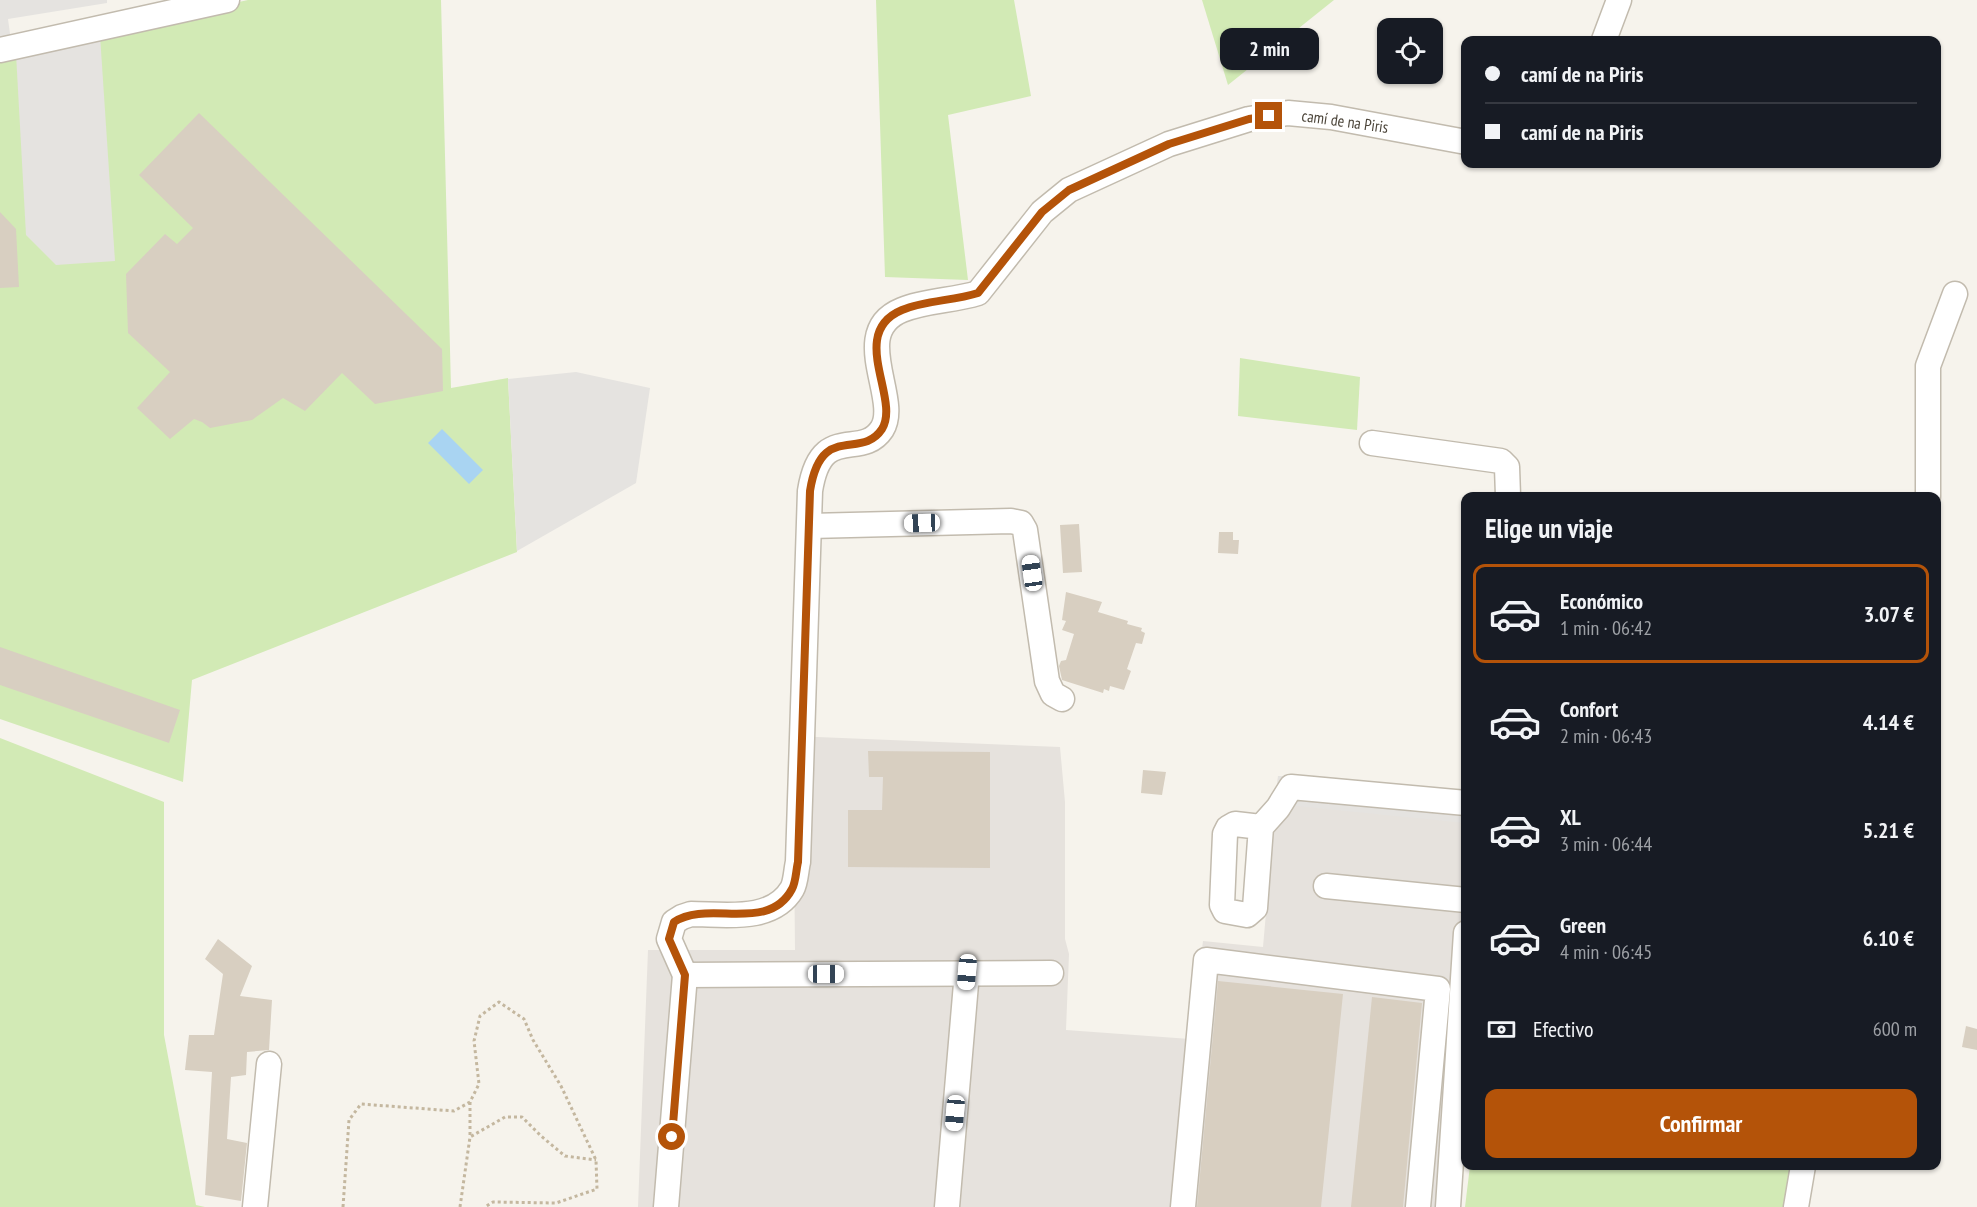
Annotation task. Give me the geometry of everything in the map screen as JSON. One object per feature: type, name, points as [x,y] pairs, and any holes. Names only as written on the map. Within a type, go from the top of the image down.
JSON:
[{"type":"street","points":[[0,50],[227,0]]},
{"type":"street","points":[[1606,36],[1619,0]]},
{"type":"street","name":"camí de na Piris","points":[[666,1207],[685,975],[669,939],[674,922],[691,914],[754,914],[780,904],[793,888],[798,862],[811,484],[815,466],[820,459],[836,447],[863,442],[876,436],[882,429],[887,417],[877,351],[880,330],[889,317],[914,305],[978,293],[1042,212],[1069,190],[1169,144],[1249,119],[1288,113],[1331,117],[1461,141]]},
{"type":"street","points":[[1928,492],[1928,366],[1955,294]]},
{"type":"street","points":[[1372,443],[1501,461],[1507,467],[1508,492]]},
{"type":"street","points":[[810,526],[1011,521],[1021,523],[1025,530],[1047,681],[1053,694],[1062,699]]},
{"type":"street","points":[[1261,827],[1235,824],[1228,828],[1225,834],[1222,905],[1225,912],[1247,915],[1264,901],[1261,827],[1278,808],[1291,787],[1461,803]]},
{"type":"street","points":[[1326,886],[1461,900]]},
{"type":"street","points":[[1183,1207],[1206,960],[1438,989],[1418,1207]]},
{"type":"street","points":[[947,1207],[967,972]]},
{"type":"street","points":[[685,975],[1051,973]]},
{"type":"street","points":[[1448,1207],[1461,1009]]},
{"type":"street","points":[[255,1207],[269,1064]]},
{"type":"street","points":[[1796,1207],[1802,1170]]},
{"type":"path","points":[[460,1207],[471,1137],[470,1102],[479,1084],[474,1041],[480,1016],[499,1002],[524,1019],[533,1040],[561,1086],[596,1160],[597,1189],[555,1203],[492,1202],[485,1207]]},
{"type":"path","points":[[343,1207],[349,1120],[361,1104],[454,1111],[470,1102]]},
{"type":"path","points":[[471,1137],[505,1117],[522,1117],[565,1156],[596,1160]]},
{"type":"shaded area","points":[[0,0],[107,0],[107,3],[8,19],[11,41],[0,44]]},
{"type":"shaded area","points":[[100,35],[115,261],[56,265],[26,235],[16,54]]},
{"type":"shaded area","points":[[576,372],[650,388],[636,483],[517,551],[508,379]]},
{"type":"shaded area","points":[[793,736],[1060,747],[1065,802],[1065,939],[1069,954],[1066,1030],[1190,1039],[1203,941],[1263,947],[1278,776],[1461,792],[1461,1039],[1448,1207],[638,1207],[648,950],[795,950]]},
{"type":"shaded area","points":[[1278,776],[1461,792],[1461,823],[1276,804]]},
{"type":"green space","points":[[248,0],[441,0],[451,388],[508,378],[517,552],[192,680],[183,782],[0,719],[0,54]]},
{"type":"green space","points":[[876,0],[1014,0],[1031,96],[948,115],[968,280],[885,277]]},
{"type":"green space","points":[[1202,0],[1334,0],[1228,85]]},
{"type":"green space","points":[[1240,358],[1360,377],[1357,430],[1238,416]]},
{"type":"green space","points":[[0,738],[164,802],[164,1035],[196,1205],[205,1207],[0,1207]]},
{"type":"green space","points":[[1470,1170],[1791,1170],[1786,1207],[1465,1207]]},
{"type":"water","points":[[442,429],[483,470],[469,484],[428,443]]},
{"type":"building","points":[[199,113],[442,349],[443,391],[375,404],[342,373],[305,411],[283,398],[252,420],[210,428],[194,419],[170,439],[137,408],[170,372],[128,333],[126,274],[165,234],[177,244],[193,228],[139,175]]},
{"type":"building","points":[[0,212],[16,229],[19,287],[0,288]]},
{"type":"building","points":[[1079,524],[1082,572],[1063,573],[1060,525]]},
{"type":"building","points":[[1219,532],[1233,532],[1233,540],[1239,540],[1238,554],[1218,553]]},
{"type":"building","points":[[1066,592],[1102,602],[1098,612],[1128,621],[1127,624],[1142,628],[1141,631],[1145,633],[1142,644],[1136,643],[1127,669],[1131,671],[1124,690],[1110,686],[1109,691],[1104,689],[1103,693],[1062,680],[1059,666],[1061,661],[1066,660],[1074,634],[1062,630],[1066,621],[1062,620]]},
{"type":"building","points":[[0,647],[180,710],[169,743],[0,685]]},
{"type":"building","points":[[868,751],[990,752],[990,868],[848,867],[848,810],[882,810],[883,777],[869,777]]},
{"type":"building","points":[[1143,770],[1166,772],[1162,795],[1141,793]]},
{"type":"building","points":[[218,939],[252,966],[240,996],[272,1000],[269,1050],[247,1052],[246,1075],[231,1077],[227,1139],[247,1143],[241,1201],[205,1195],[212,1072],[185,1070],[189,1035],[214,1035],[223,974],[205,959]]},
{"type":"building","points":[[1218,981],[1343,994],[1321,1207],[1197,1207]]},
{"type":"building","points":[[1372,997],[1422,1003],[1403,1207],[1351,1207]]},
{"type":"building","points":[[1966,1026],[1977,1029],[1977,1050],[1962,1047]]},
{"type":"route","points":[[672,1137],[685,975],[669,939],[674,922],[691,914],[754,914],[780,904],[793,888],[798,862],[812,476],[815,466],[827,452],[836,447],[863,442],[876,436],[882,429],[887,417],[877,351],[880,330],[889,317],[900,310],[914,305],[967,297],[978,293],[1042,212],[1069,190],[1169,144],[1249,119],[1269,116]]}]
